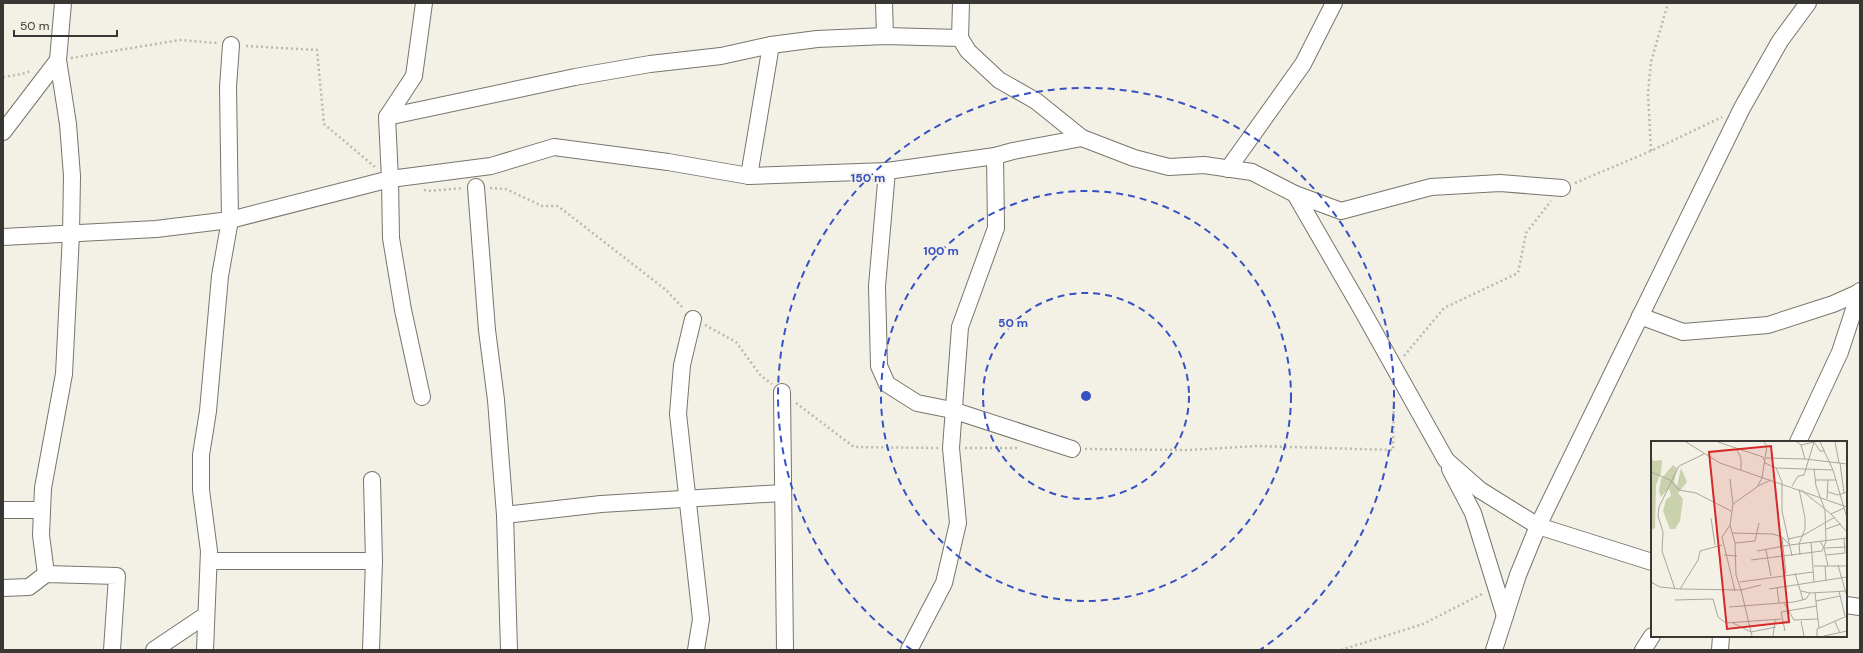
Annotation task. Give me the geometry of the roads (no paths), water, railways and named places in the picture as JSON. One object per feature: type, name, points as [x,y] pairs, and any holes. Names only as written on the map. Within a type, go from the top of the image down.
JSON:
[{"type":"street","points":[[46,574],[41,535],[43,488],[64,374],[71,234],[72,176],[68,124],[58,60],[63,3]]},
{"type":"street","points":[[422,397],[403,310],[391,238],[387,117],[414,76],[424,3]]},
{"type":"street","points":[[884,3],[884,36]]},
{"type":"street","points":[[961,3],[960,38],[968,51],[999,80],[1036,101],[1082,138],[1134,158],[1169,167],[1204,165],[1252,172],[1295,194],[1341,211],[1431,187],[1500,183],[1562,188]]},
{"type":"street","points":[[1228,169],[1303,64],[1334,3]]},
{"type":"street","points":[[1494,650],[1518,575],[1538,526],[1742,108],[1780,41],[1808,3]]},
{"type":"street","points":[[387,117],[575,77],[650,64],[721,56],[771,45],[817,39],[884,36],[960,38]]},
{"type":"street","points":[[205,650],[209,561],[201,490],[201,455],[208,411],[220,276],[230,220],[228,87],[231,45]]},
{"type":"street","points":[[749,176],[771,45]]},
{"type":"street","points":[[3,132],[58,60]]},
{"type":"street","points":[[3,237],[156,229],[230,220],[390,179],[492,166],[554,148],[668,162],[749,176],[887,171],[995,156],[1013,150],[1082,138]]},
{"type":"street","points":[[909,650],[944,583],[958,523],[951,448],[952,410],[960,327],[996,228],[995,156]]},
{"type":"street","points":[[887,171],[877,286],[879,366],[887,384],[917,403],[952,410],[1072,449]]},
{"type":"street","points":[[476,187],[487,330],[496,400],[505,515],[509,650]]},
{"type":"street","points":[[1295,194],[1366,316],[1446,460],[1473,513],[1497,586],[1505,616]]},
{"type":"street","points":[[1640,316],[1683,332],[1768,325],[1833,304],[1860,291]]},
{"type":"street","points":[[1798,441],[1840,352],[1860,291]]},
{"type":"street","points":[[693,319],[682,365],[678,414],[701,619],[696,650]]},
{"type":"street","points":[[782,392],[785,650]]},
{"type":"street","points":[[1446,460],[1480,490],[1538,526],[1651,562]]},
{"type":"street","points":[[371,650],[374,561],[372,480]]},
{"type":"street","points":[[505,515],[601,504],[782,493]]},
{"type":"street","points":[[3,510],[42,510]]},
{"type":"street","points":[[209,561],[374,561]]},
{"type":"street","points":[[3,588],[29,587],[46,574],[117,576],[112,650]]},
{"type":"street","points":[[154,650],[206,615]]},
{"type":"street","points":[[1643,650],[1651,637]]},
{"type":"street","points":[[1720,650],[1721,637]]}]
